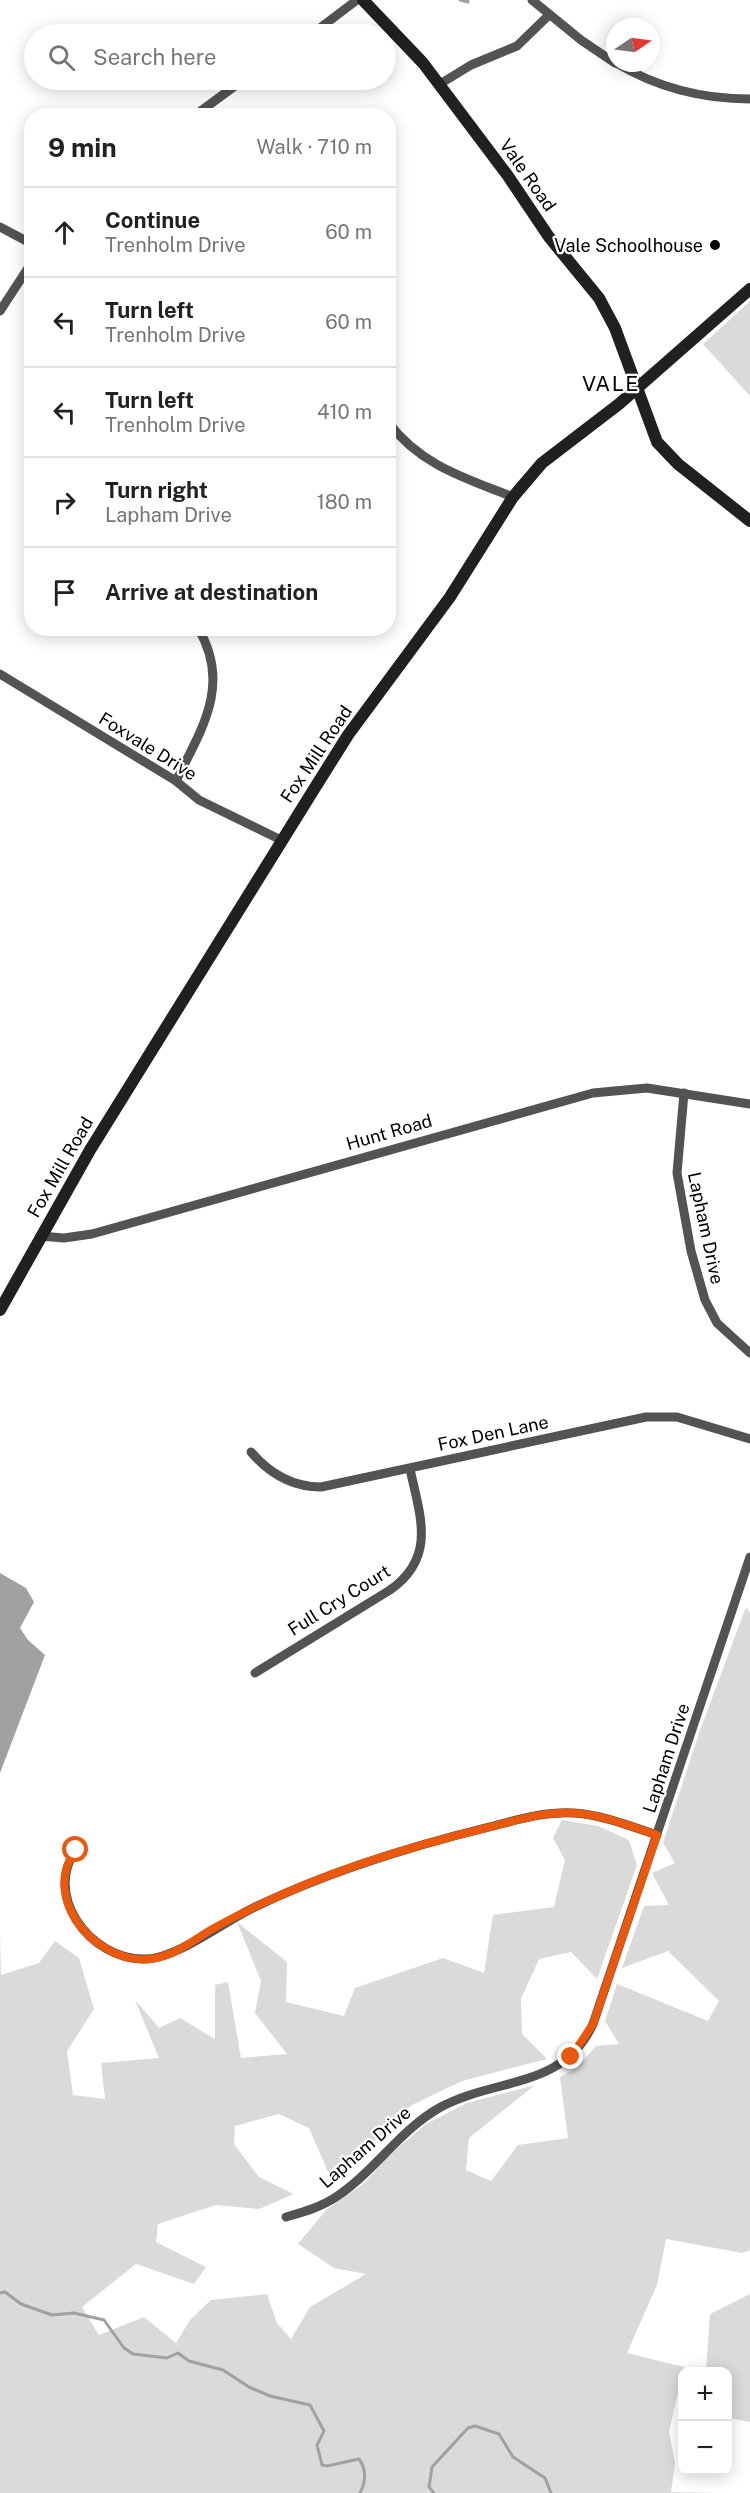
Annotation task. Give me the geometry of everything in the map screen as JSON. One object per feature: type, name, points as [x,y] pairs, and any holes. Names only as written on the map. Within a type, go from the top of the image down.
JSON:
[{"type":"main road","name":"Vale Road","points":[[363,0],[385,24]]},
{"type":"main road","name":"Vale Road","points":[[396,36],[440,84],[508,176],[533,215],[599,298],[615,328],[639,387],[651,431],[666,452],[750,520]]},
{"type":"main road","name":"Fox Mill Road","points":[[0,1310],[90,1150],[281,840],[348,735],[450,597],[513,497],[542,463],[639,387],[750,289]]},
{"type":"street","points":[[325,24],[357,0]]},
{"type":"street","points":[[532,0],[606,56]]},
{"type":"street","points":[[440,84],[471,65],[517,46],[549,15]]},
{"type":"street","points":[[633,72],[659,85],[690,94],[750,99]]},
{"type":"street","points":[[205,108],[229,90]]},
{"type":"street","points":[[0,227],[24,240]]},
{"type":"street","points":[[0,311],[24,274]]},
{"type":"street","points":[[396,433],[404,444],[439,467],[513,497]]},
{"type":"street","points":[[176,781],[209,715],[213,693],[212,660],[202,636]]},
{"type":"street","name":"Foxvale Drive","points":[[0,674],[176,781],[199,800],[281,840]]},
{"type":"street","name":"Hunt Road","points":[[40,1236],[64,1238],[92,1234],[593,1093],[636,1088],[750,1104]]},
{"type":"street","name":"Lapham Drive","points":[[684,1093],[677,1173],[691,1251],[705,1300],[717,1323],[750,1353]]},
{"type":"street","name":"Fox Den Lane","points":[[251,1452],[281,1477],[312,1487],[329,1486],[646,1417],[678,1417],[750,1439]]},
{"type":"street","name":"Full Cry Court","points":[[255,1673],[390,1590],[410,1573],[418,1557],[422,1533],[410,1469]]},
{"type":"street","name":"Lapham Drive","points":[[286,2217],[307,2211],[336,2197],[406,2130],[440,2108],[476,2092],[541,2074],[571,2057],[593,2024],[750,1557]]},
{"type":"street","points":[[81,1844],[70,1857],[65,1875],[67,1899],[76,1922],[86,1934],[111,1953],[125,1958],[147,1959],[171,1954],[228,1920],[319,1879],[466,1832],[537,1815],[574,1813],[618,1822],[657,1835]]},
{"type":"shaded area","points":[[750,301],[750,396],[703,344]]},
{"type":"shaded area","points":[[0,1573],[26,1588],[34,1602],[20,1628],[28,1640],[45,1655],[0,1773]]},
{"type":"shaded area","points":[[746,1607],[750,1613],[750,2250],[742,2253],[666,2239],[657,2285],[627,2353],[684,2367],[678,2367],[678,2393],[669,2432],[675,2463],[671,2492],[721,2493],[0,2493],[0,1932],[1,1975],[39,1963],[55,1941],[79,1958],[94,2009],[67,2051],[73,2095],[105,2099],[101,2063],[159,2058],[135,2000],[159,2028],[180,2018],[215,2039],[215,1985],[228,1982],[241,2058],[287,2054],[255,2013],[261,1981],[237,1922],[287,1962],[286,2002],[344,2016],[355,1988],[443,1958],[484,1973],[493,1915],[554,1907],[565,1860],[553,1838],[562,1820],[598,1826],[629,1840],[637,1865],[597,1979],[571,1952],[539,1959],[521,1999],[522,2034],[547,2059],[462,2081],[412,2105],[332,2181],[309,2128],[279,2114],[235,2126],[234,2144],[259,2177],[294,2194],[259,2209],[216,2205],[158,2224],[156,2242],[206,2267],[194,2284],[136,2264],[82,2307],[99,2335],[144,2317],[176,2343],[190,2320],[211,2300],[267,2294],[277,2323],[291,2339],[310,2307],[366,2274],[334,2268],[298,2244],[326,2210],[363,2184],[393,2152],[426,2124],[467,2103],[535,2085],[469,2138],[466,2170],[491,2181],[518,2145],[568,2138],[560,2077],[577,2068],[596,2046],[619,2044],[605,2021],[617,1984],[708,2021],[719,2001],[668,1951],[622,1968],[644,1906],[669,1905],[652,1873],[675,1863],[663,1843],[699,1733]]},
{"type":"shaded area","points":[[750,2294],[750,2422],[732,2419],[732,2367],[706,2367],[710,2314]]},
{"type":"waterway","points":[[460,0],[468,2],[468,0]]},
{"type":"waterway","points":[[0,2293],[5,2292],[21,2304],[52,2315],[74,2313],[104,2320],[124,2348],[133,2354],[167,2358],[178,2353],[189,2361],[223,2370],[249,2387],[270,2396],[310,2405],[324,2431],[317,2445],[322,2465],[359,2459],[365,2476],[360,2493]]},
{"type":"waterway","points":[[434,2493],[429,2487],[432,2467],[468,2428],[475,2426],[499,2434],[513,2457],[545,2478],[551,2493]]},
{"type":"place","name":"Vale Schoolhouse","points":[[715,245]]},
{"type":"district","name":"VALE","points":[[611,383]]},
{"type":"route","points":[[76,1850],[70,1857],[65,1875],[67,1899],[76,1922],[98,1945],[111,1953],[125,1958],[147,1959],[171,1954],[228,1920],[319,1879],[362,1863],[466,1832],[537,1815],[574,1813],[592,1815],[657,1835],[593,2024],[588,2036],[571,2057]]}]
